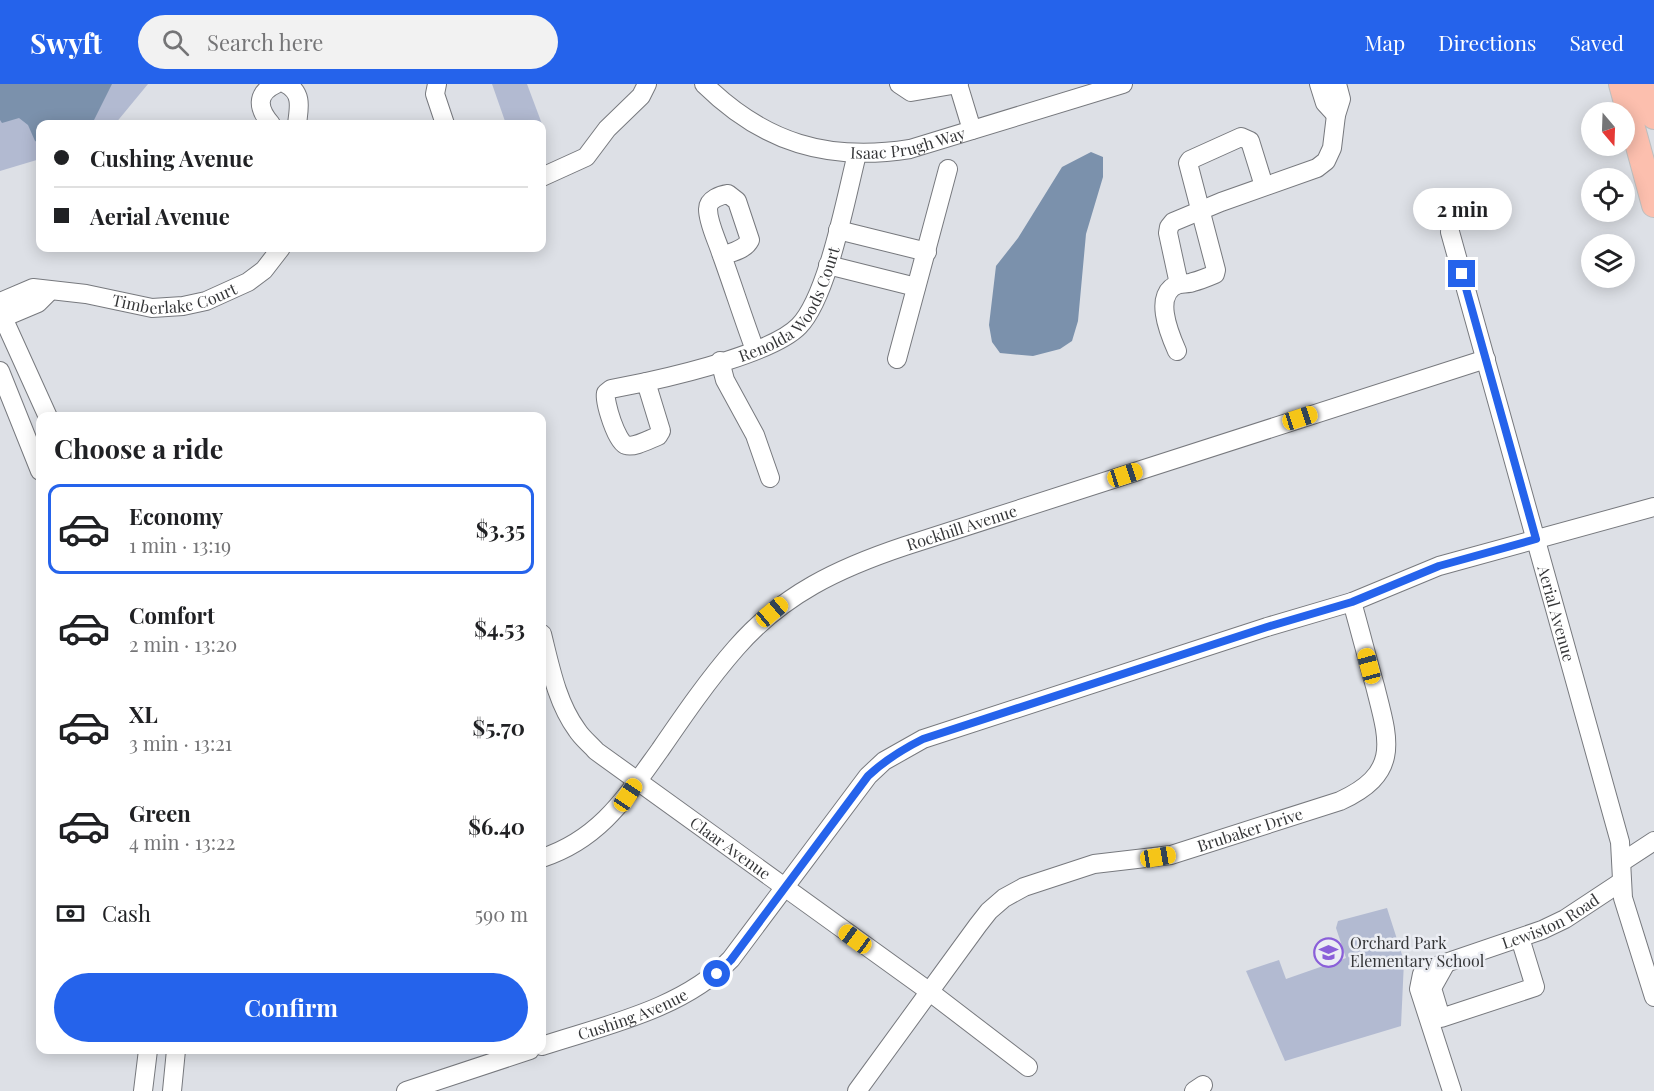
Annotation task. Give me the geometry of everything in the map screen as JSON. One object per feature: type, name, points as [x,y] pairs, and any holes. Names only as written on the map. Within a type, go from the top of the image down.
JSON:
[{"type":"main road","points":[[1621,84],[1654,205]]},
{"type":"main road","points":[[1644,84],[1654,117]]},
{"type":"street","points":[[268,120],[260,103],[266,89],[276,84]]},
{"type":"street","points":[[286,84],[298,94],[300,102],[298,120]]},
{"type":"street","points":[[437,84],[435,94],[444,120]]},
{"type":"street","points":[[546,175],[586,157],[607,129],[641,96],[646,84]]},
{"type":"street","points":[[899,84],[911,92],[958,84],[972,130]]},
{"type":"street","name":"Isaac Prugh Way","points":[[710,86],[743,117],[768,131],[823,150],[857,154],[910,149],[1123,84]]},
{"type":"street","points":[[1319,84],[1325,103],[1336,115]]},
{"type":"street","points":[[1179,284],[1168,233],[1169,226],[1173,222],[1200,211],[1317,168],[1326,161],[1332,148],[1336,115],[1341,99],[1337,84]]},
{"type":"street","points":[[1177,351],[1164,309],[1165,297],[1170,289],[1179,284],[1191,283],[1215,274],[1216,270],[1188,163],[1190,160],[1241,137],[1250,141],[1264,186]]},
{"type":"street","name":"Renolda Woods Court","points":[[646,382],[774,344],[800,325],[810,312],[821,288],[857,154]]},
{"type":"street","points":[[897,359],[948,169]]},
{"type":"street","points":[[838,230],[927,252]]},
{"type":"street","name":"Aerial Avenue","points":[[1450,232],[1620,842],[1623,898],[1654,997]]},
{"type":"street","name":"Timberlake Court","points":[[1,312],[38,303],[50,291],[86,294],[152,308],[183,306],[206,301],[248,282],[264,270],[278,252]]},
{"type":"street","points":[[722,256],[755,350]]},
{"type":"street","points":[[828,265],[916,287]]},
{"type":"street","points":[[1,312],[46,412]]},
{"type":"street","name":"Rockhill Avenue","points":[[546,856],[575,843],[595,830],[611,815],[736,648],[760,622],[784,602],[812,584],[844,568],[905,546],[1486,359]]},
{"type":"street","points":[[720,361],[725,380],[755,435],[770,478]]},
{"type":"street","points":[[0,371],[36,461]]},
{"type":"street","name":"Cushing Avenue","points":[[546,1045],[658,1007],[697,989],[717,974],[731,960],[868,776],[884,761],[923,739],[1267,627],[1352,602],[1439,566],[1654,507]]},
{"type":"street","name":"Brubaker Drive","points":[[857,1091],[989,911],[1004,898],[1024,887],[1094,864],[1171,855],[1340,801],[1358,793],[1368,785],[1385,760],[1387,731],[1352,602]]},
{"type":"street","name":"Claar Avenue","points":[[546,664],[569,719],[578,733],[596,750],[930,992],[1028,1067]]},
{"type":"street","points":[[1622,862],[1654,841]]},
{"type":"street","name":"Lewiston Road","points":[[1452,1091],[1419,989],[1422,974],[1428,969],[1520,938],[1565,919],[1621,882]]},
{"type":"street","points":[[1446,963],[1432,988],[1441,1018],[1535,987],[1520,938]]},
{"type":"street","points":[[143,1091],[147,1054]]},
{"type":"street","points":[[172,1091],[176,1054]]},
{"type":"street","points":[[406,1091],[518,1054]]},
{"type":"shaded area","points":[[0,84],[148,84],[118,120],[36,120],[36,160],[0,171]]},
{"type":"shaded area","points":[[0,84],[112,84],[94,120],[36,120],[36,141],[28,125],[19,118],[2,123],[0,120]]},
{"type":"shaded area","points":[[492,84],[527,84],[540,120],[505,120]]},
{"type":"shaded area","points":[[1091,152],[1103,157],[1103,177],[1086,234],[1078,321],[1072,341],[1060,349],[1033,356],[1000,353],[992,342],[989,325],[996,266],[1018,238],[1062,167]]},
{"type":"shaded area","points":[[1387,908],[1404,961],[1401,1026],[1285,1061],[1246,971],[1279,960],[1286,979],[1346,958],[1336,928],[1338,921]]},
{"type":"place","name":"Orchard Park Elementary School","points":[[1329,952]]},
{"type":"route","points":[[717,974],[731,960],[868,776],[884,761],[901,750],[923,739],[1267,627],[1352,602],[1439,566],[1536,539],[1462,274]]}]
